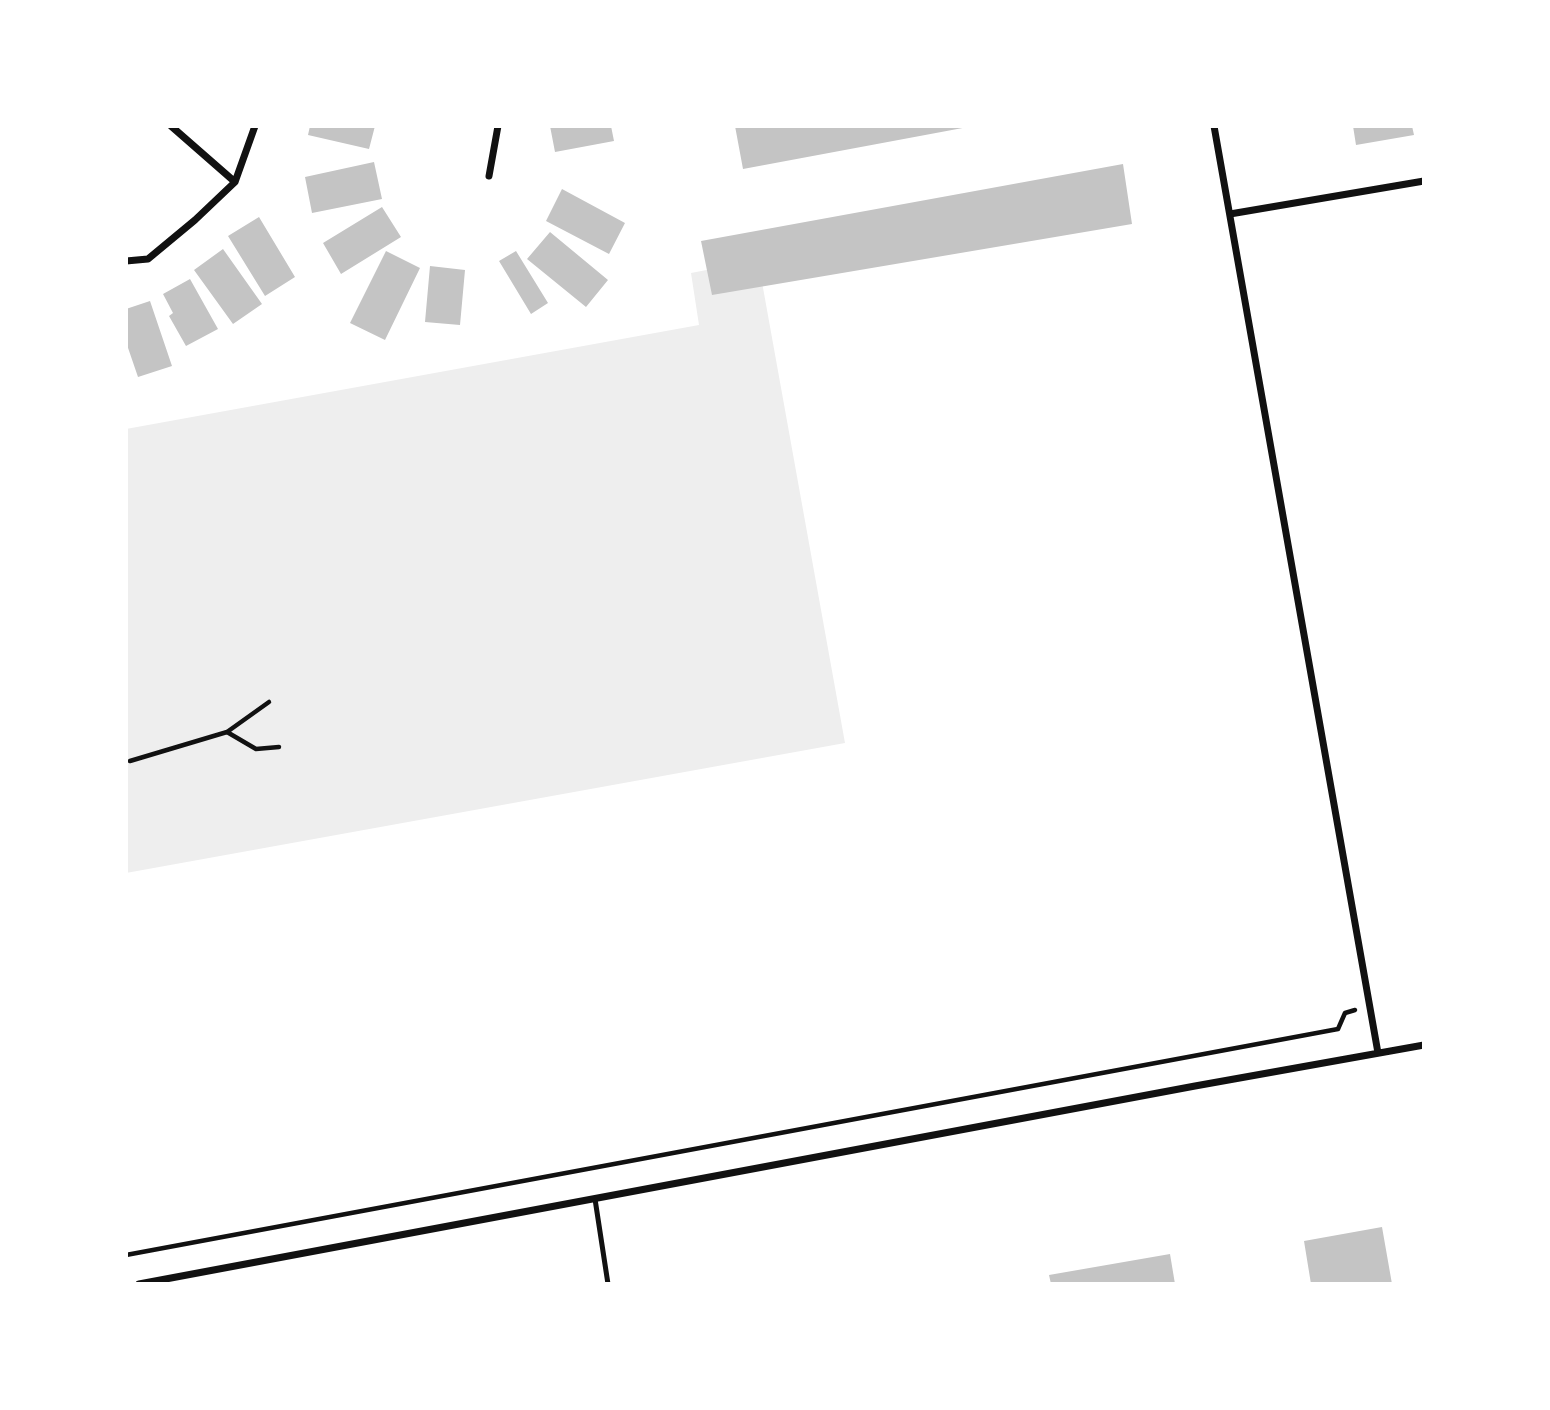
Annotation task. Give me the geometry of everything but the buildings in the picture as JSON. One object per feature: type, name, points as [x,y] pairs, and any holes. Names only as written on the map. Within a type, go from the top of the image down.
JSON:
[{"type":"street","points":[[171,126],[235,182]]},
{"type":"street","points":[[126,261],[148,259],[235,182],[255,126]]},
{"type":"street","points":[[489,176],[498,126]]},
{"type":"street","points":[[1214,126],[1378,1053]]},
{"type":"street","points":[[1230,214],[1424,181]]},
{"type":"street","points":[[139,1284],[1424,1045]]},
{"type":"lane","points":[[595,1199],[608,1284]]},
{"type":"path","points":[[130,761],[227,732],[269,702]]},
{"type":"path","points":[[227,732],[256,749],[279,747]]},
{"type":"path","points":[[126,1255],[1338,1029],[1345,1013],[1370,1007]]},
{"type":"shaded area","points":[[758,260],[845,743],[126,873],[126,429],[699,325],[691,273]]}]
